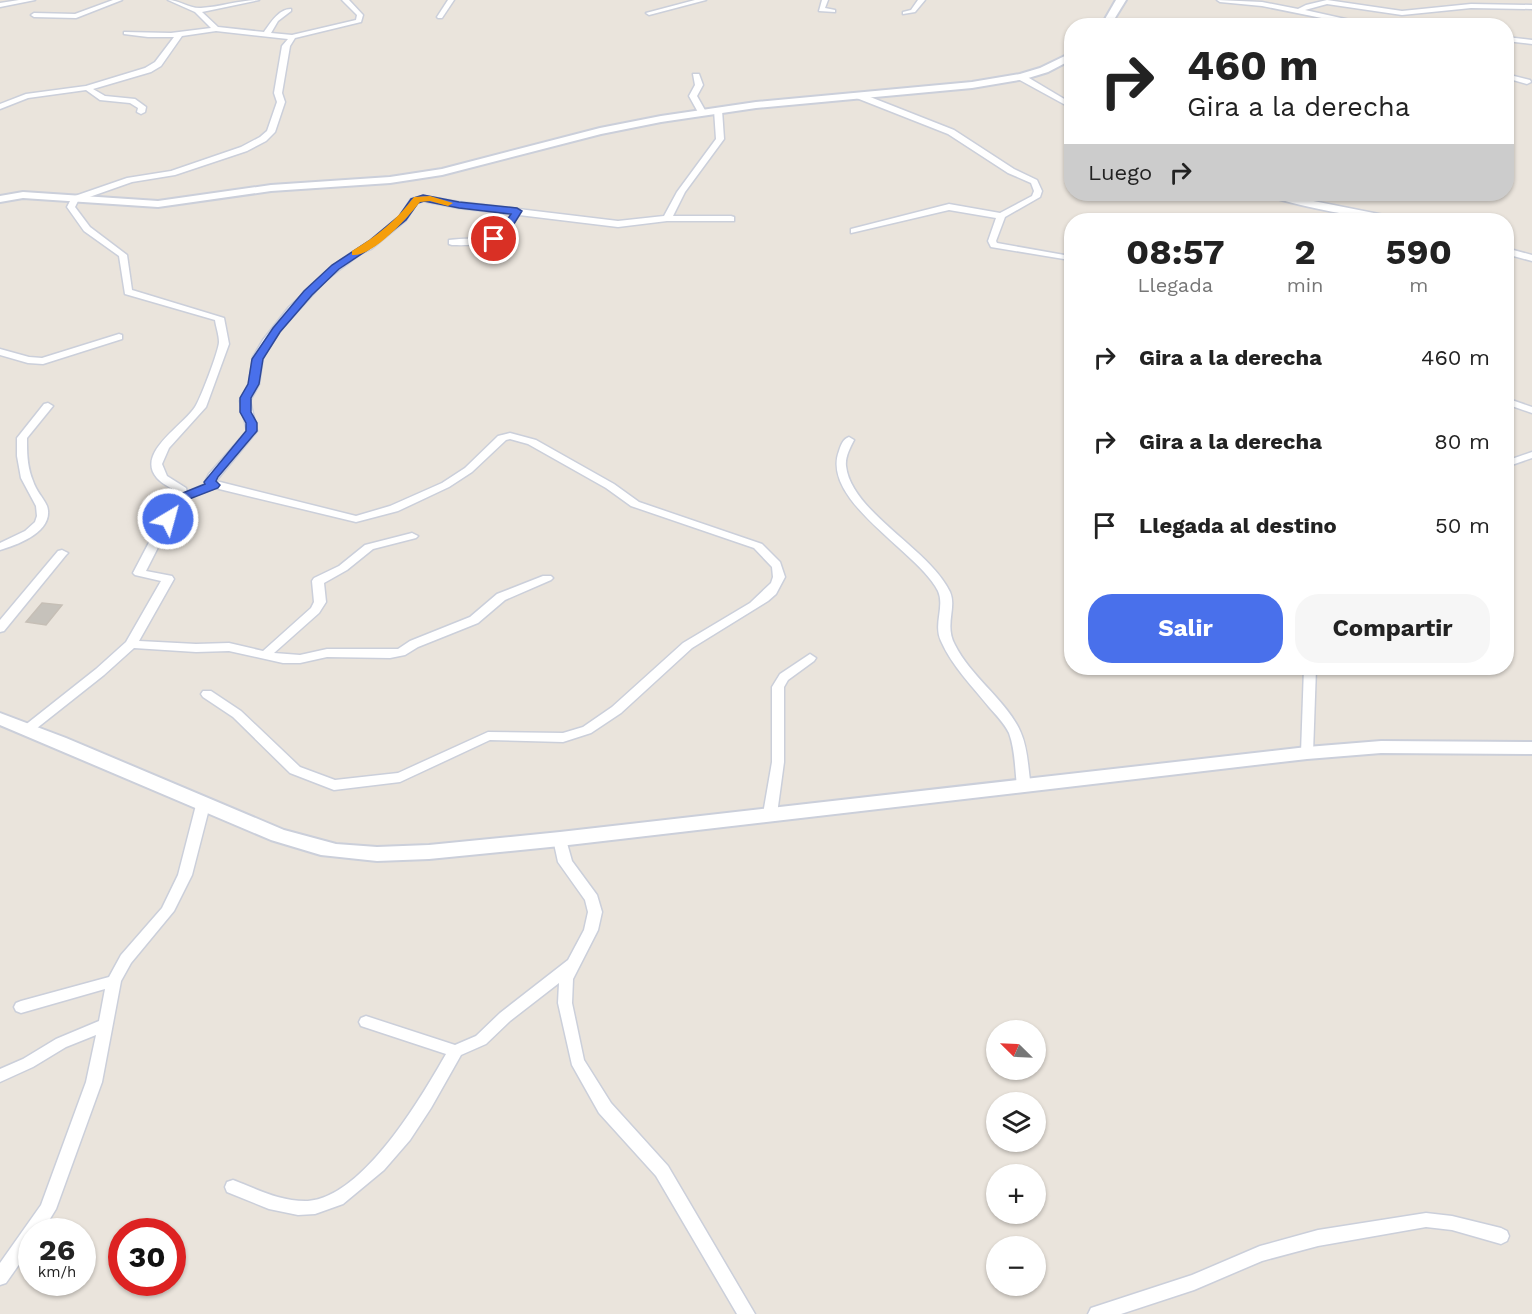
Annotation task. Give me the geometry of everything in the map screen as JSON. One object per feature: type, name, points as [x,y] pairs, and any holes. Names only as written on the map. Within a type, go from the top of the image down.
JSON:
[{"type":"street","points":[[0,5],[32,0]]},
{"type":"street","points":[[34,15],[69,17],[90,12],[119,0]]},
{"type":"street","points":[[171,0],[197,11],[216,29]]},
{"type":"street","points":[[197,11],[256,0]]},
{"type":"street","points":[[126,33],[142,36],[178,35],[216,29],[293,37],[359,21],[360,15],[345,0]]},
{"type":"street","points":[[440,17],[451,0]]},
{"type":"street","points":[[649,13],[703,0]]},
{"type":"street","points":[[825,0],[821,10],[833,11]]},
{"type":"street","points":[[905,13],[914,11],[922,0]]},
{"type":"street","points":[[1110,18],[1121,0]]},
{"type":"street","points":[[1220,0],[1334,18]]},
{"type":"street","points":[[1299,11],[1328,1],[1402,13],[1471,6],[1532,8]]},
{"type":"street","points":[[267,33],[276,20],[289,10]]},
{"type":"street","points":[[0,107],[26,96],[87,88],[121,79],[158,64],[178,35]]},
{"type":"street","points":[[28,729],[100,672],[131,644],[168,579],[140,573],[182,490],[161,476],[157,470],[157,462],[176,431],[201,407],[224,344],[222,324],[219,318],[128,292],[123,255],[90,233],[77,221],[71,207],[75,199],[130,180],[172,173],[244,150],[263,139],[271,132],[281,102],[278,93],[286,46],[293,37]]},
{"type":"street","points":[[1514,40],[1532,42]]},
{"type":"street","points":[[0,199],[23,195],[158,204],[281,187],[390,180],[479,164],[600,131],[702,112],[972,85],[1021,77],[1044,70],[1064,60]]},
{"type":"street","points":[[696,76],[699,85],[693,96],[702,112]]},
{"type":"street","points":[[1021,77],[1064,102]]},
{"type":"street","points":[[1514,78],[1527,82]]},
{"type":"street","points":[[87,88],[103,99],[136,102],[142,107],[141,112]]},
{"type":"street","points":[[854,231],[949,207],[1001,216],[1036,197],[1038,191],[1034,182],[1011,171],[951,132],[857,95]]},
{"type":"street","points":[[667,218],[678,196],[720,138],[718,110]]},
{"type":"street","points":[[363,251],[403,218],[414,201],[423,198],[459,205],[618,224],[667,218],[731,219]]},
{"type":"street","points":[[1298,201],[1354,213]]},
{"type":"street","points":[[452,242],[477,243],[494,239],[509,225],[517,211]]},
{"type":"street","points":[[1001,216],[992,241],[994,245],[1064,257]]},
{"type":"street","points":[[214,485],[210,482],[213,476],[252,431],[252,423],[245,412],[245,398],[254,384],[257,359],[276,330],[308,293],[335,267],[372,243]]},
{"type":"street","points":[[1514,253],[1532,258]]},
{"type":"street","points":[[0,352],[28,360],[43,361],[119,337]]},
{"type":"street","points":[[1514,403],[1532,410]]},
{"type":"street","points":[[0,547],[22,538],[42,518],[43,509],[29,486],[23,468],[22,438],[48,406]]},
{"type":"street","points":[[179,498],[214,485],[356,519],[368,517],[415,499],[456,479],[502,438],[510,435],[532,442],[574,465],[635,504],[758,546],[773,559],[780,573],[778,582],[762,599],[670,658],[608,715],[587,730],[566,738],[553,739],[500,734],[488,736],[400,777],[345,785],[320,781],[295,770],[237,714],[207,694]]},
{"type":"street","points":[[849,440],[842,457],[843,477],[862,504],[892,537],[916,558],[943,590],[945,598],[942,625],[945,638],[972,677],[1005,716],[1016,734],[1024,787]]},
{"type":"street","points":[[1514,461],[1532,455]]},
{"type":"street","points":[[265,655],[315,610],[320,602],[318,581],[343,568],[369,547],[412,536]]},
{"type":"street","points":[[0,628],[62,553]]},
{"type":"street","points":[[131,644],[196,648],[229,647],[283,659],[300,659],[327,653],[390,654],[401,652],[414,644],[474,620],[501,597],[547,578]]},
{"type":"street","points":[[770,814],[778,762],[778,687],[784,677],[810,658]]},
{"type":"street","points":[[1307,753],[1310,675]]},
{"type":"street","points":[[0,719],[77,749],[203,806],[306,846],[351,853],[404,854],[513,841],[560,839],[1307,753],[1381,747],[1532,748]]},
{"type":"street","points":[[42,1218],[48,1209],[94,1082],[114,981],[126,959],[167,911],[185,875],[203,806]]},
{"type":"street","points":[[560,839],[565,862],[592,899],[594,912],[591,930],[566,979],[565,1004],[578,1061],[605,1108],[662,1171],[746,1314]]},
{"type":"street","points":[[233,1187],[288,1207],[308,1208],[346,1195],[376,1170],[406,1136],[456,1052],[480,1040],[574,962]]},
{"type":"street","points":[[21,1007],[114,981]]},
{"type":"street","points":[[366,1022],[456,1052]]},
{"type":"street","points":[[0,1076],[28,1063],[61,1043],[105,1025]]},
{"type":"street","points":[[1096,1314],[1194,1282],[1260,1254],[1318,1238],[1426,1220],[1452,1223],[1502,1236]]},
{"type":"street","points":[[0,1277],[18,1252]]},
{"type":"building","points":[[42,603],[62,605],[46,625],[26,622]]},
{"type":"slow traffic","points":[[355,253],[372,243],[403,218],[417,199],[430,198],[448,203]]},
{"type":"route","points":[[168,519],[179,498],[214,485],[210,482],[213,476],[252,431],[252,423],[245,412],[245,398],[254,384],[257,359],[276,330],[308,293],[335,267],[372,243],[403,218],[417,199],[430,198],[459,205],[517,211],[509,225],[494,239]]}]
